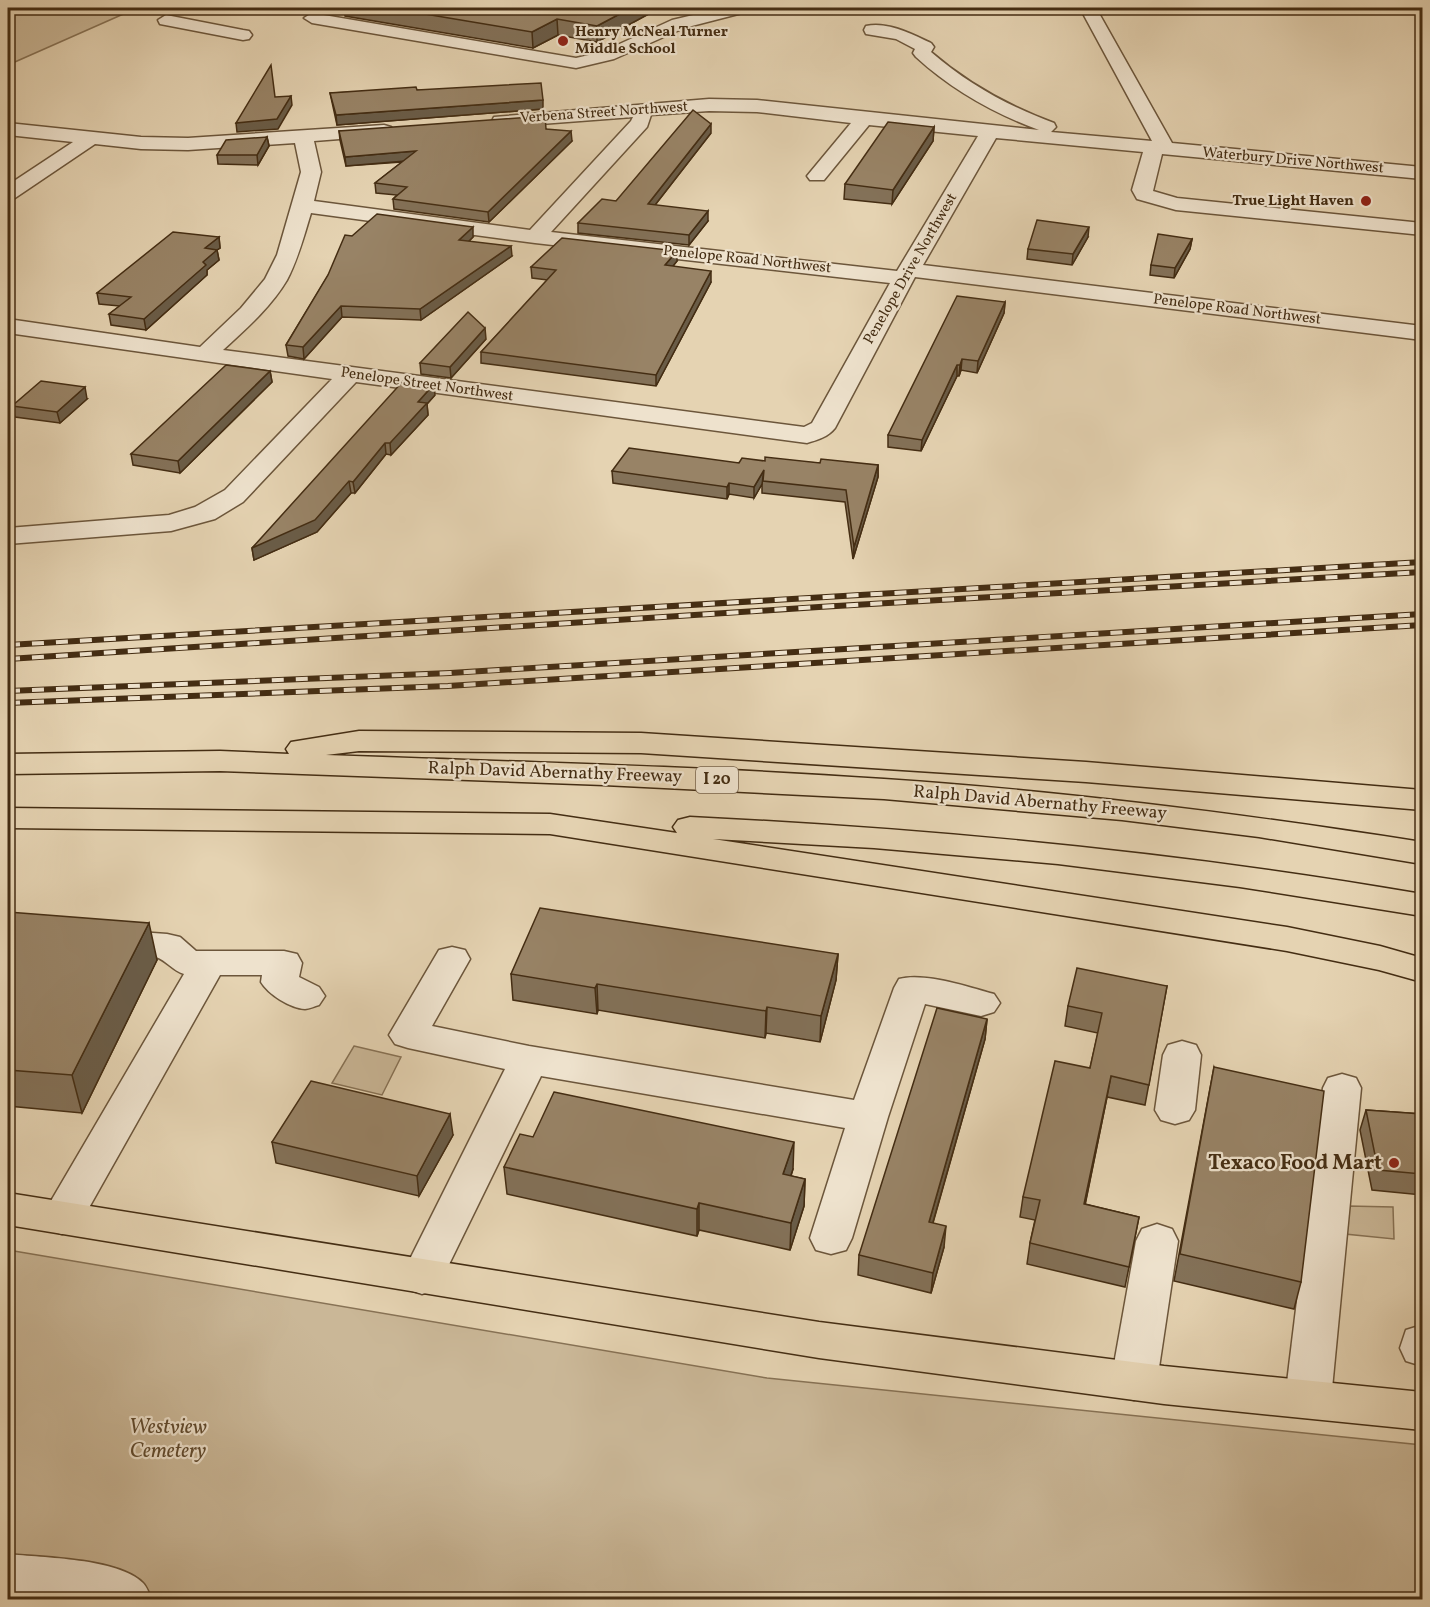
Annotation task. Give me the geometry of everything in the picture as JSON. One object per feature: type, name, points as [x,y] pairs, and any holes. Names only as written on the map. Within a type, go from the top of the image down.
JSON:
[{"type":"main road","points":[[220,761],[359,741],[641,743],[1074,771],[1422,800]]},
{"type":"main road","name":"Ralph David Abernathy Freeway","points":[[8,764],[220,761],[756,781],[977,796],[1122,810],[1247,825],[1422,853]]},
{"type":"main road","points":[[8,818],[692,827],[925,842],[1213,873],[1351,892],[1422,905]]},
{"type":"main road","points":[[550,824],[1287,939],[1371,956],[1422,970]]},
{"type":"main road","points":[[8,1209],[819,1340],[1134,1381],[1422,1411]]},
{"type":"street","points":[[312,18],[576,63],[596,61],[658,31],[744,8]]},
{"type":"street","points":[[1088,8],[1162,141],[1142,190],[1144,195],[1153,200],[1176,204],[1422,229]]},
{"type":"street","points":[[166,20],[243,35]]},
{"type":"street","points":[[872,30],[901,35],[925,47],[922,53],[949,78],[1001,109],[1057,130],[1065,139]]},
{"type":"street","points":[[544,58],[549,50],[558,44]]},
{"type":"street","name":"Verbena Street Northwest","points":[[488,122],[709,105],[757,106],[1158,148]]},
{"type":"street","points":[[535,237],[640,123],[642,117],[639,111]]},
{"type":"street","points":[[817,176],[864,119]]},
{"type":"street","points":[[8,129],[92,138],[188,144],[407,129]]},
{"type":"street","name":"Penelope Drive Northwest","points":[[834,407],[906,274],[990,132]]},
{"type":"street","points":[[205,355],[249,314],[275,281],[288,255],[311,172],[303,137]]},
{"type":"street","points":[[8,194],[92,138]]},
{"type":"street","name":"Waterbury Drive Northwest","points":[[1158,148],[1422,173]]},
{"type":"street","name":"Penelope Road Northwest","points":[[303,206],[535,237],[906,274],[1422,333]]},
{"type":"street","name":"Penelope Street Northwest","points":[[8,326],[794,435],[807,435],[822,428],[834,407]]},
{"type":"street","points":[[8,536],[171,523],[205,513],[234,496],[350,375]]},
{"type":"street","points":[[76,939],[167,946],[188,963],[284,963],[279,982],[306,996]]},
{"type":"street","points":[[452,959],[408,1035],[529,1060],[868,1117]]},
{"type":"street","points":[[62,1218],[208,964]]},
{"type":"street","points":[[831,1238],[868,1117],[912,988],[981,1003]]},
{"type":"street","points":[[1175,1110],[1182,1055]]},
{"type":"street","points":[[422,1277],[529,1060]]},
{"type":"street","points":[[1308,1399],[1342,1088]]},
{"type":"street","points":[[1134,1381],[1157,1241]]},
{"type":"street","points":[[1422,1343],[1422,1348]]},
{"type":"street","points":[[8,1576],[109,1588],[127,1599]]},
{"type":"green space","points":[[8,8],[137,8],[8,65]]},
{"type":"green space","points":[[354,1046],[401,1057],[382,1095],[332,1083]]},
{"type":"green space","points":[[1348,1206],[1393,1207],[1394,1239],[1345,1234]]},
{"type":"green space","name":"Westview Cemetery","points":[[8,1250],[767,1378],[1422,1445],[1422,1599],[8,1599]]},
{"type":"building","points":[[389,8],[631,8],[597,26],[557,19],[532,32]]},
{"type":"building","points":[[271,65],[275,97],[291,96],[277,119],[236,123]]},
{"type":"building","points":[[541,83],[543,100],[336,115],[330,93],[416,87],[417,90]]},
{"type":"building","points":[[693,110],[711,124],[648,204],[708,211],[689,235],[578,223],[602,199],[616,201]]},
{"type":"building","points":[[545,116],[546,129],[571,131],[488,212],[393,199],[407,187],[375,183],[416,151],[345,157],[339,131]]},
{"type":"building","points":[[888,122],[934,127],[893,190],[845,184]]},
{"type":"building","points":[[267,137],[257,155],[217,155],[226,140]]},
{"type":"building","points":[[377,214],[473,227],[459,240],[511,246],[420,309],[341,306],[303,347],[286,345],[328,275],[345,235],[352,236]]},
{"type":"building","points":[[1037,220],[1089,227],[1073,254],[1028,249]]},
{"type":"building","points":[[173,232],[219,237],[205,248],[217,250],[203,262],[206,265],[144,319],[109,314],[131,297],[97,293]]},
{"type":"building","points":[[1158,234],[1192,239],[1175,268],[1151,265]]},
{"type":"building","points":[[562,238],[677,251],[665,265],[711,271],[656,375],[481,352],[556,270],[531,267]]},
{"type":"building","points":[[957,296],[1005,302],[978,361],[962,359],[960,365],[957,365],[922,440],[888,435]]},
{"type":"building","points":[[468,312],[485,328],[450,367],[420,363]]},
{"type":"building","points":[[226,365],[270,371],[178,461],[131,454]]},
{"type":"building","points":[[404,380],[434,384],[418,402],[427,403],[390,443],[385,443],[353,482],[349,481],[315,520],[252,548]]},
{"type":"building","points":[[41,381],[85,387],[57,412],[12,406]]},
{"type":"building","points":[[629,448],[739,463],[742,458],[765,461],[765,457],[820,463],[821,459],[878,465],[854,547],[846,490],[763,481],[764,470],[754,487],[729,483],[727,487],[612,471]]},
{"type":"building","points":[[540,908],[838,954],[821,1016],[767,1007],[766,1011],[597,984],[595,988],[511,974]]},
{"type":"building","points":[[8,912],[149,923],[72,1075],[8,1070]]},
{"type":"building","points":[[1077,968],[1167,986],[1149,1085],[1111,1076],[1084,1204],[1139,1217],[1129,1267],[1030,1243],[1040,1200],[1023,1197],[1055,1061],[1090,1068],[1102,1013],[1068,1006]]},
{"type":"building","points":[[937,1008],[987,1019],[929,1222],[946,1226],[933,1273],[859,1255]]},
{"type":"building","points":[[1214,1067],[1324,1091],[1301,1282],[1180,1254]]},
{"type":"building","points":[[311,1081],[450,1114],[417,1176],[272,1142]]},
{"type":"building","points":[[554,1092],[794,1142],[783,1174],[805,1179],[791,1223],[699,1203],[697,1209],[504,1167],[520,1134],[533,1137]]},
{"type":"building","points":[[1366,1110],[1422,1114],[1422,1174],[1378,1170]]},
{"type":"railway","points":[[8,645],[1422,562]]},
{"type":"railway","points":[[8,659],[819,607],[1422,572]]},
{"type":"railway","points":[[8,691],[450,673],[1422,614]]},
{"type":"railway","points":[[8,703],[448,686],[1422,625]]},
{"type":"place","name":"Henry McNeal Turner Middle School","points":[[563,41]]},
{"type":"place","name":"True Light Haven","points":[[1366,201]]},
{"type":"place","name":"Texaco Food Mart","points":[[1394,1163]]}]
